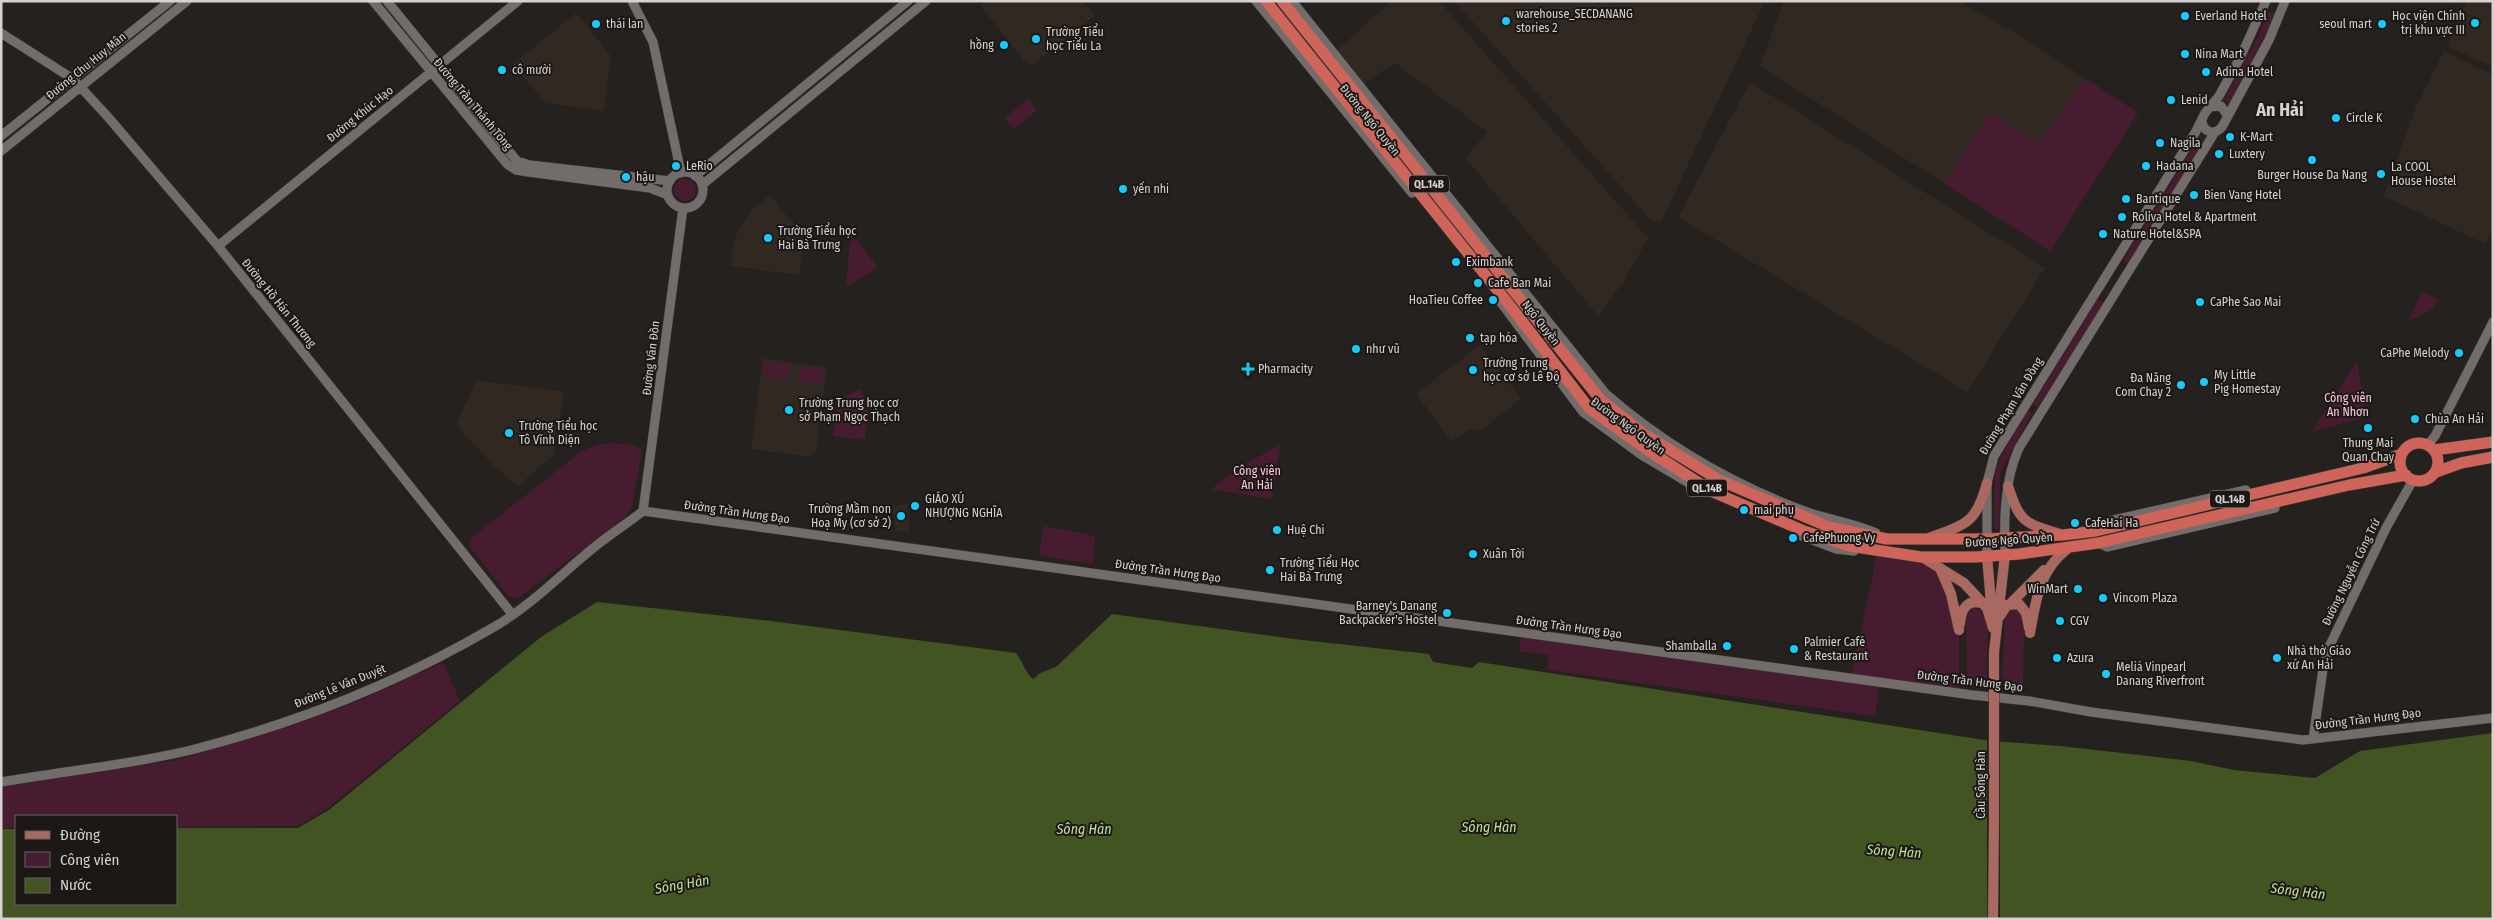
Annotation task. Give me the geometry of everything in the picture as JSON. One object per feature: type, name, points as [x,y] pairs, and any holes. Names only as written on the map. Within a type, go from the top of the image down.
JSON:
[{"type":"highway","name":"Ngô Quyền","points":[[1266,1],[1507,302],[1589,408],[1646,450],[1713,492],[1804,531],[1849,546],[1878,550]]},
{"type":"highway","name":"Ngô Quyền","points":[[1282,1],[1600,399],[1644,434],[1719,480],[1829,527],[1887,539]]},
{"type":"highway","points":[[2492,442],[2431,447],[2413,444],[2402,454],[2401,468],[2410,478],[2426,480],[2436,472],[2461,463],[2492,458]]},
{"type":"highway","points":[[2431,447],[2438,461],[2436,472]]},
{"type":"highway","name":"Đường Ngô Quyền","points":[[1887,539],[1986,539],[2063,535],[2096,531],[2363,468],[2402,454]]},
{"type":"highway","name":"Đường Ngô Quyền","points":[[1878,550],[1921,556],[1987,556],[2067,549],[2098,544],[2390,476],[2410,478]]},
{"type":"main road","points":[[1925,539],[1957,528],[1972,519],[1981,505],[1987,483]]},
{"type":"main road","points":[[2008,486],[2015,508],[2026,523],[2063,535]]},
{"type":"main road","points":[[1995,625],[2004,607],[2011,603],[2067,549]]},
{"type":"main road","name":"Cầu Sông Hàn","points":[[1993,919],[1994,652],[1995,625],[2005,555]]},
{"type":"main road","points":[[1921,556],[1964,583],[1984,604],[1995,625]]},
{"type":"main road","name":"Cầu Sông Hàn","points":[[1987,556],[1995,625]]},
{"type":"main road","points":[[2011,603],[2019,604],[2025,609],[2030,633],[2037,594],[2051,564]]},
{"type":"main road","points":[[1939,567],[1952,594],[1959,630],[1963,608],[1971,602],[1984,604]]},
{"type":"street","name":"Đường Chu Huy Mân","points":[[1,136],[170,1]]},
{"type":"street","name":"Đường Chu Huy Mân","points":[[1,151],[187,1]]},
{"type":"street","name":"Đường Trần Thánh Tông","points":[[373,1],[512,168],[650,188],[668,195]]},
{"type":"street","name":"Đường Trần Thánh Tông","points":[[387,1],[517,161],[670,181]]},
{"type":"street","name":"Đường Khúc Hạo","points":[[218,246],[518,1]]},
{"type":"street","points":[[632,1],[653,42],[681,173]]},
{"type":"street","points":[[695,176],[908,1]]},
{"type":"street","points":[[702,185],[926,1]]},
{"type":"street","name":"Đường Ngô Quyền","points":[[1256,1],[1460,251],[1583,412],[1643,456],[1712,497],[1836,548],[1848,551],[1878,550]]},
{"type":"street","name":"Đường Ngô Quyền","points":[[1292,1],[1606,394],[1657,435],[1722,474],[1810,512],[1866,529],[1887,539]]},
{"type":"street","points":[[2116,291],[2107,290],[2102,281],[2210,107],[2219,96],[2240,58],[2266,1]]},
{"type":"street","points":[[2005,555],[2008,486],[2011,466],[2019,448],[2215,132],[2222,127],[2269,40],[2285,1]]},
{"type":"street","name":"Đường Hồ Hán Thương","points":[[1,33],[81,86],[218,246],[512,614]]},
{"type":"street","points":[[2210,107],[2221,106],[2227,115]]},
{"type":"street","points":[[2202,121],[2206,130],[2215,132]]},
{"type":"street","points":[[681,173],[695,176],[702,185],[702,197],[699,202],[694,206],[683,208],[674,204],[668,195],[670,181],[681,173]]},
{"type":"street","name":"Đường Vân Đồn","points":[[643,511],[683,208]]},
{"type":"street","points":[[2112,266],[2122,268],[2126,274]]},
{"type":"street","name":"Đường Phạm Văn Đồng","points":[[1987,556],[1987,483],[1990,466],[2000,445],[2102,281]]},
{"type":"street","points":[[2431,447],[2493,322]]},
{"type":"street","name":"Đường Nguyễn Công Trứ","points":[[2313,739],[2323,670],[2330,645],[2410,478]]},
{"type":"street","name":"Đường Lê Văn Duyệt","points":[[1,782],[141,760],[190,750],[270,726],[371,689],[406,673],[512,614],[598,543],[643,511]]},
{"type":"street","name":"Đường Trần Hưng Đạo","points":[[643,511],[2303,740],[2493,718]]},
{"type":"shaded area","name":"Trường Tiểu học Tiểu La","points":[[985,1],[1082,1],[1095,16],[1032,65],[1025,62],[980,5]]},
{"type":"shaded area","points":[[1391,1],[1439,1],[1648,238],[1625,280],[1598,316],[1465,158],[1487,132],[1395,63],[1357,87],[1332,55]]},
{"type":"shaded area","points":[[1454,1],[1765,1],[1661,222],[1652,221]]},
{"type":"shaded area","points":[[1784,1],[1959,1],[2034,44],[2085,78],[2039,144],[1989,113],[1945,184],[1760,66]]},
{"type":"shaded area","name":"Học viện Chính trị khu vực III","points":[[2467,1],[2493,1],[2493,67],[2447,46]]},
{"type":"shaded area","points":[[576,13],[611,56],[604,111],[545,103],[513,64]]},
{"type":"shaded area","points":[[2444,51],[2493,75],[2493,227],[2485,244],[2384,196],[2415,109]]},
{"type":"shaded area","points":[[1750,82],[2045,268],[1967,392],[1678,217]]},
{"type":"shaded area","name":"Trường Tiểu học Hai Bà Trưng","points":[[770,195],[796,227],[799,234],[802,251],[800,272],[797,275],[731,266],[733,244],[738,231],[752,210]]},
{"type":"shaded area","name":"Trường Trung học cơ sở Lê Độ","points":[[1480,345],[1521,399],[1478,432],[1469,429],[1452,442],[1416,394]]},
{"type":"shaded area","name":"Trường Trung học cơ sở Phạm Ngọc Thạch","points":[[763,358],[827,368],[816,452],[811,457],[751,449]]},
{"type":"shaded area","name":"Trường Tiểu học Tô Vĩnh Diện","points":[[476,380],[564,392],[559,424],[556,426],[554,455],[518,486],[495,467],[456,425]]},
{"type":"shaded area","name":"Trường Mầm non Hoạ My (cơ sở 2)","points":[[907,504],[910,532],[896,531],[892,506]]},
{"type":"green space","points":[[2269,12],[2275,13],[2229,104],[2224,100],[2256,41]]},
{"type":"green space","points":[[2085,78],[2138,113],[2050,251],[1945,184],[1989,113],[2039,144]]},
{"type":"green space","points":[[1028,99],[1037,110],[1014,129],[1005,118]]},
{"type":"green space","points":[[2200,137],[2206,141],[2128,263],[2123,260]]},
{"type":"green space","points":[[685,179],[693,182],[696,190],[693,198],[685,201],[677,198],[674,190],[677,182]]},
{"type":"green space","points":[[856,239],[876,265],[876,269],[848,286],[846,284],[850,242]]},
{"type":"green space","points":[[2422,292],[2439,300],[2430,311],[2408,321]]},
{"type":"green space","points":[[2098,299],[2104,303],[2038,407],[2033,404]]},
{"type":"green space","name":"Công viên An Nhơn","points":[[2357,361],[2366,417],[2312,432]]},
{"type":"green space","points":[[765,362],[789,365],[787,380],[763,376]]},
{"type":"green space","points":[[801,366],[825,370],[822,385],[799,381]]},
{"type":"green space","points":[[860,389],[869,404],[865,440],[833,436],[838,400]]},
{"type":"green space","points":[[2028,410],[2032,414],[2000,473],[1999,528],[1997,530],[1994,529],[1995,473],[2001,456]]},
{"type":"green space","points":[[613,443],[633,445],[642,450],[632,507],[623,519],[520,597],[509,597],[469,546],[471,538],[582,451],[597,445]]},
{"type":"green space","name":"Công viên An Hải","points":[[1280,444],[1272,499],[1211,489],[1243,466]]},
{"type":"green space","points":[[1044,526],[1095,536],[1093,564],[1042,556],[1039,553]]},
{"type":"green space","points":[[1878,550],[1939,567],[1959,630],[1959,693],[1851,678]]},
{"type":"green space","points":[[2018,607],[2024,618],[2023,689],[2002,686],[2005,614],[2010,608]]},
{"type":"green space","points":[[1973,608],[1982,610],[1988,628],[1986,686],[1967,684],[1966,619],[1968,610]]},
{"type":"green space","points":[[1521,637],[1879,686],[1875,716],[1547,670],[1549,655],[1519,651]]},
{"type":"green space","points":[[443,662],[460,701],[328,808],[298,826],[178,827],[178,815],[15,815],[15,828],[1,828],[1,787],[177,760],[357,702]]},
{"type":"water","name":"Sông Hàn","points":[[597,602],[771,621],[1016,653],[1033,679],[1040,673],[1056,667],[1112,614],[1294,639],[1429,654],[1433,662],[1472,668],[1479,662],[1991,741],[2061,746],[2191,761],[2234,770],[2315,778],[2360,751],[2493,733],[2493,919],[1,919],[1,829],[15,829],[15,905],[178,905],[178,828],[298,828],[329,810],[541,637]]},
{"type":"pier","points":[[1987,738],[2000,739],[2000,919],[1987,919]]},
{"type":"place","name":"Everland Hotel","points":[[2185,16]]},
{"type":"place","name":"warehouse_SECDANANG stories 2","points":[[1506,21]]},
{"type":"place","name":"Học viện Chính trị khu vực III","points":[[2475,23]]},
{"type":"place","name":"thái lan","points":[[596,24]]},
{"type":"place","name":"seoul mart","points":[[2382,24]]},
{"type":"place","name":"Trường Tiểu học Tiểu La","points":[[1036,39]]},
{"type":"place","name":"hồng","points":[[1004,45]]},
{"type":"place","name":"Nina Mart","points":[[2185,54]]},
{"type":"place","name":"cô mười","points":[[502,70]]},
{"type":"place","name":"Adina Hotel","points":[[2206,72]]},
{"type":"place","name":"Lenid","points":[[2171,100]]},
{"type":"place","name":"Circle K","points":[[2336,118]]},
{"type":"place","name":"K-Mart","points":[[2230,137]]},
{"type":"place","name":"Nagila","points":[[2160,143]]},
{"type":"place","name":"Luxtery","points":[[2219,154]]},
{"type":"place","name":"Burger House Da Nang","points":[[2312,160]]},
{"type":"place","name":"LeRio","points":[[676,166]]},
{"type":"place","name":"Hadana","points":[[2146,166]]},
{"type":"place","name":"La COOL House Hostel","points":[[2381,174]]},
{"type":"place","name":"hậu","points":[[626,177]]},
{"type":"place","name":"yến nhi","points":[[1123,189]]},
{"type":"place","name":"Bien Vang Hotel","points":[[2194,195]]},
{"type":"place","name":"Bantique","points":[[2126,199]]},
{"type":"place","name":"Roliva Hotel & Apartment","points":[[2122,217]]},
{"type":"place","name":"Nature Hotel&SPA","points":[[2103,234]]},
{"type":"place","name":"Trường Tiểu học Hai Bà Trưng","points":[[768,238]]},
{"type":"place","name":"Eximbank","points":[[1456,262]]},
{"type":"place","name":"Cafe Ban Mai","points":[[1478,283]]},
{"type":"place","name":"HoaTieu Coffee","points":[[1493,300]]},
{"type":"place","name":"CaPhe Sao Mai","points":[[2200,302]]},
{"type":"place","name":"tạp hóa","points":[[1470,338]]},
{"type":"place","name":"như vũ","points":[[1356,349]]},
{"type":"place","name":"CaPhe Melody","points":[[2459,353]]},
{"type":"place","name":"Pharmacity","points":[[1248,369]]},
{"type":"place","name":"Trường Trung học cơ sở Lê Độ","points":[[1473,370]]},
{"type":"place","name":"My Little Pig Homestay","points":[[2204,382]]},
{"type":"place","name":"Ða Năng Com Chay 2","points":[[2181,385]]},
{"type":"place","name":"Trường Trung học cơ sở Phạm Ngọc Thạch","points":[[789,410]]},
{"type":"place","name":"Chùa An Hải","points":[[2415,419]]},
{"type":"place","name":"Thung Mai Quan Chay","points":[[2368,428]]},
{"type":"place","name":"Trường Tiểu học Tô Vĩnh Diện","points":[[509,433]]},
{"type":"place","name":"GIÁO XÚ NHƯỢNG NGHĨA","points":[[915,506]]},
{"type":"place","name":"mai phụ","points":[[1744,510]]},
{"type":"place","name":"Trường Mầm non Hoạ My (cơ sở 2)","points":[[901,516]]},
{"type":"place","name":"CafeHai Ha","points":[[2075,523]]},
{"type":"place","name":"Huệ Chi","points":[[1277,530]]},
{"type":"place","name":"CafePhuong Vy","points":[[1793,538]]},
{"type":"place","name":"Xuân Tời","points":[[1473,554]]},
{"type":"place","name":"Trường Tiểu Học Hai Bà Trưng","points":[[1270,570]]},
{"type":"place","name":"WinMart","points":[[2078,589]]},
{"type":"place","name":"Vincom Plaza","points":[[2103,598]]},
{"type":"place","name":"Barney's Danang Backpacker's Hostel","points":[[1447,613]]},
{"type":"place","name":"CGV","points":[[2060,621]]},
{"type":"place","name":"Shamballa","points":[[1727,646]]},
{"type":"place","name":"Palmier Café & Restaurant","points":[[1794,649]]},
{"type":"place","name":"Azura","points":[[2057,658]]},
{"type":"place","name":"Nhà thờ Giáo xứ An Hải","points":[[2277,658]]},
{"type":"place","name":"Meliá Vinpearl Danang Riverfront","points":[[2106,674]]},
{"type":"district","name":"An Hải","points":[[2280,110]]}]
